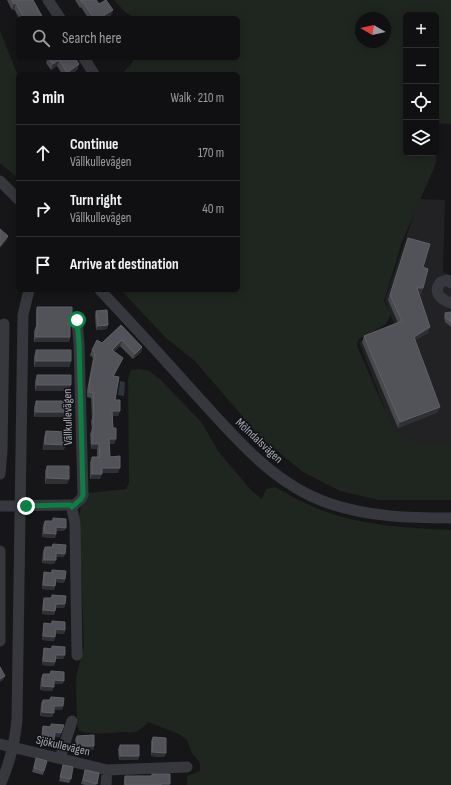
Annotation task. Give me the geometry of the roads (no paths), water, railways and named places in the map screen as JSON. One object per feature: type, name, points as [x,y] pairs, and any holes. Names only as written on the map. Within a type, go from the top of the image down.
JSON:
[{"type":"street","points":[[48,0],[59,16]]},
{"type":"street","points":[[85,60],[93,72]]},
{"type":"street","points":[[0,181],[16,197]]},
{"type":"street","points":[[451,283],[444,280],[437,288],[437,293],[440,298],[451,303]]},
{"type":"street","points":[[0,785],[10,762],[14,748],[17,719],[23,314],[28,292]]},
{"type":"street","name":"Mölndalsvägen","points":[[102,292],[237,439],[267,468],[284,481],[315,498],[357,512],[386,516],[451,518]]},
{"type":"street","name":"Vällkullevägen","points":[[72,507],[81,499],[83,495],[80,356],[77,320]]},
{"type":"street","points":[[0,474],[2,451],[4,324]]},
{"type":"street","points":[[0,506],[70,505],[72,507],[75,523],[77,655]]},
{"type":"street","points":[[0,551],[0,641]]},
{"type":"street","points":[[60,758],[72,721]]},
{"type":"street","name":"Sjökullevägen","points":[[0,744],[107,770],[187,767]]},
{"type":"street","points":[[106,785],[107,770]]}]
